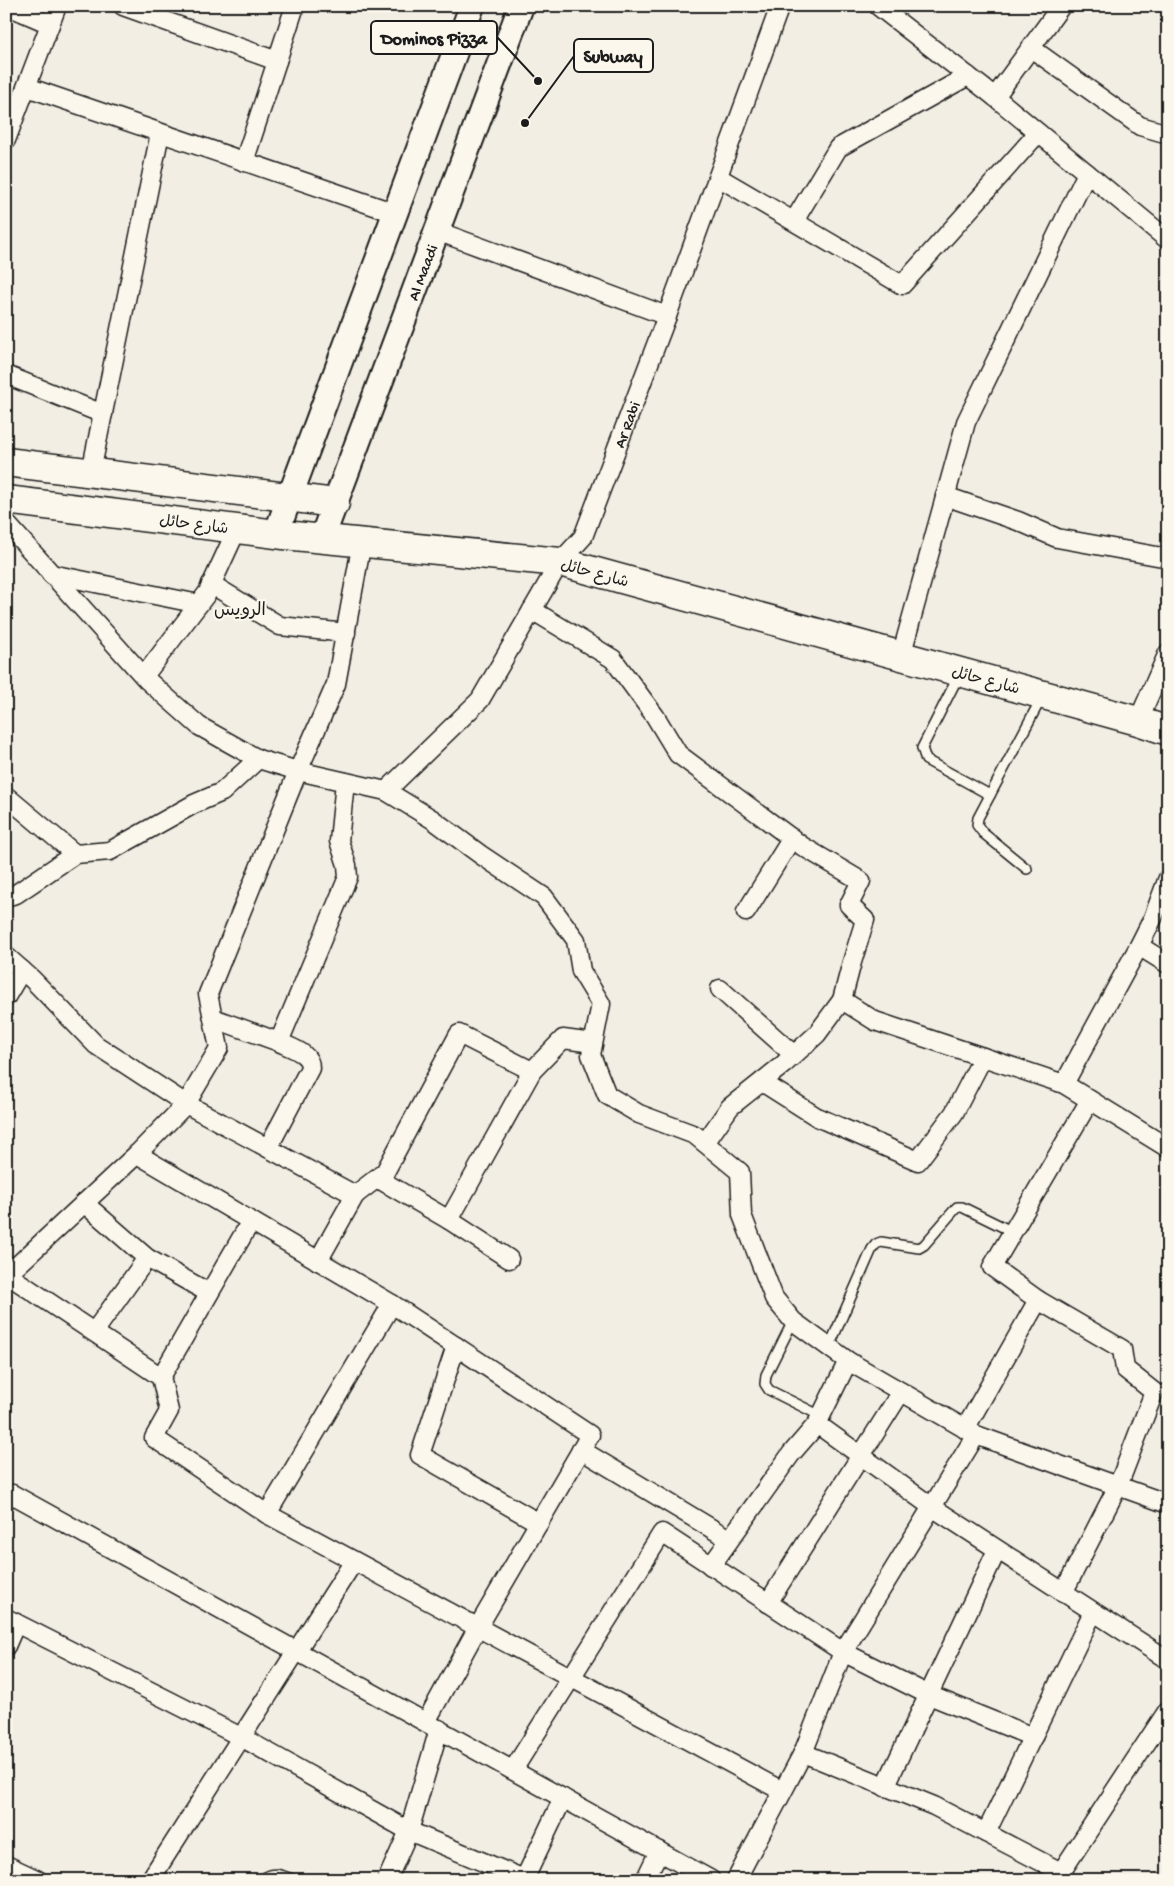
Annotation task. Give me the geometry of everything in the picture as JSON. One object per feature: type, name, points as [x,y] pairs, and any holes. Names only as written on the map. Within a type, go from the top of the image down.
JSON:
[{"type":"main road","points":[[6,462],[335,503]]},
{"type":"main road","name":"شارع حائل","points":[[6,500],[276,534],[560,562],[1138,721],[1168,731]]},
{"type":"street","points":[[8,6],[50,24]]},
{"type":"street","points":[[6,140],[57,6]]},
{"type":"street","points":[[123,6],[277,61]]},
{"type":"street","points":[[244,162],[295,6]]},
{"type":"street","points":[[276,534],[472,6]]},
{"type":"street","name":"Al Maadi","points":[[322,538],[520,6]]},
{"type":"street","name":"Ar Rabi","points":[[386,791],[480,700],[560,562],[583,537],[667,316],[780,6]]},
{"type":"street","points":[[878,6],[968,76],[1168,240]]},
{"type":"street","points":[[995,98],[1061,6]]},
{"type":"street","points":[[1031,48],[1140,126],[1168,134]]},
{"type":"street","points":[[794,221],[838,148],[968,76]]},
{"type":"street","points":[[27,87],[395,213]]},
{"type":"street","points":[[91,472],[160,133]]},
{"type":"street","points":[[718,177],[902,285],[1038,133]]},
{"type":"street","points":[[901,656],[966,422],[1087,174]]},
{"type":"street","points":[[437,231],[667,316]]},
{"type":"street","points":[[6,375],[103,414]]},
{"type":"street","points":[[945,496],[1018,521],[1057,538],[1168,558]]},
{"type":"street","points":[[6,523],[144,676],[199,726],[258,759],[298,771],[386,791],[432,819],[481,855],[544,897],[576,940],[581,971],[601,1004],[591,1055],[607,1095],[639,1114],[695,1135],[740,1172],[742,1216],[774,1298],[793,1321],[848,1361],[971,1432],[1168,1504]]},
{"type":"street","points":[[144,676],[208,592],[237,529]]},
{"type":"street","points":[[362,542],[336,684],[298,771],[208,994],[219,1048],[186,1104],[137,1154],[7,1275],[161,1377],[169,1411],[154,1438],[267,1514],[782,1791]]},
{"type":"street","points":[[51,574],[199,604]]},
{"type":"street","points":[[212,584],[280,626],[346,633]]},
{"type":"street","points":[[532,610],[613,659],[654,716],[678,754],[792,838],[861,880],[849,905],[866,920],[842,1000],[817,1034],[730,1107],[704,1143]]},
{"type":"street","points":[[1138,721],[1168,653]]},
{"type":"street","points":[[6,897],[16,894],[75,854],[110,851],[194,804],[222,792],[258,759]]},
{"type":"street","points":[[279,1042],[348,877],[347,865],[339,841],[345,782]]},
{"type":"street","points":[[6,796],[75,854]]},
{"type":"street","points":[[746,912],[792,838]]},
{"type":"street","points":[[1064,1084],[1154,918],[1167,880]]},
{"type":"street","points":[[1139,946],[1168,964]]},
{"type":"street","points":[[6,956],[32,978],[96,1045],[186,1104],[355,1195]]},
{"type":"street","points":[[6,997],[22,970]]},
{"type":"street","points":[[720,989],[794,1055]]},
{"type":"street","points":[[842,1000],[875,1021],[1064,1084],[1168,1148]]},
{"type":"street","points":[[213,1018],[279,1042],[307,1057],[310,1063],[310,1068],[268,1148]]},
{"type":"street","points":[[318,1261],[355,1195],[385,1172],[459,1034],[532,1071]]},
{"type":"street","points":[[449,1220],[532,1071],[563,1039],[593,1043]]},
{"type":"street","points":[[762,1082],[817,1117],[918,1161],[954,1113],[984,1057]]},
{"type":"street","points":[[1063,1592],[1118,1486],[1154,1392],[1125,1369],[1122,1349],[1038,1300],[992,1267],[1090,1100]]},
{"type":"street","points":[[137,1154],[392,1304],[590,1435],[478,1628],[432,1726],[409,1831],[387,1880]]},
{"type":"street","points":[[376,1178],[449,1220],[509,1259]]},
{"type":"street","points":[[84,1203],[147,1258],[209,1294]]},
{"type":"street","points":[[161,1377],[251,1221]]},
{"type":"street","points":[[94,1332],[147,1258]]},
{"type":"street","points":[[736,1880],[803,1753],[843,1652],[932,1507],[1038,1300]]},
{"type":"street","points":[[267,1514],[392,1304]]},
{"type":"street","points":[[456,1346],[420,1455],[539,1523]]},
{"type":"street","points":[[711,1566],[791,1454],[819,1420],[848,1361]]},
{"type":"street","points":[[768,1603],[901,1392]]},
{"type":"street","points":[[819,1420],[861,1456],[932,1507],[1168,1660]]},
{"type":"street","points":[[581,1450],[729,1539]]},
{"type":"street","points":[[6,1500],[12,1494],[710,1880]]},
{"type":"street","points":[[513,1770],[662,1534],[843,1652],[929,1695],[1032,1737]]},
{"type":"street","points":[[885,1787],[997,1550]]},
{"type":"street","points":[[150,1880],[354,1560]]},
{"type":"street","points":[[986,1833],[1093,1612]]},
{"type":"street","points":[[6,1646],[11,1620],[241,1737],[409,1831],[524,1879],[563,1798]]},
{"type":"street","points":[[803,1753],[934,1806],[1064,1877],[1168,1710]]},
{"type":"street","points":[[645,1880],[659,1851]]},
{"type":"street","points":[[6,1865],[38,1880]]},
{"type":"lane","points":[[960,672],[922,748],[923,755],[926,760],[990,795]]},
{"type":"lane","points":[[1027,869],[983,833],[977,825],[978,818],[1043,695]]},
{"type":"lane","points":[[829,1348],[872,1249],[876,1244],[880,1242],[919,1248],[924,1245],[957,1207],[962,1207],[1013,1232]]},
{"type":"lane","points":[[793,1321],[766,1375],[765,1384],[769,1390],[819,1420]]},
{"type":"lane","points":[[262,1880],[266,1876],[279,1873],[294,1880]]},
{"type":"place","name":"Dominos Pizza","points":[[538,81]]},
{"type":"place","name":"Subway","points":[[525,123]]},
{"type":"district","name":"الرويس","points":[[240,609]]}]
